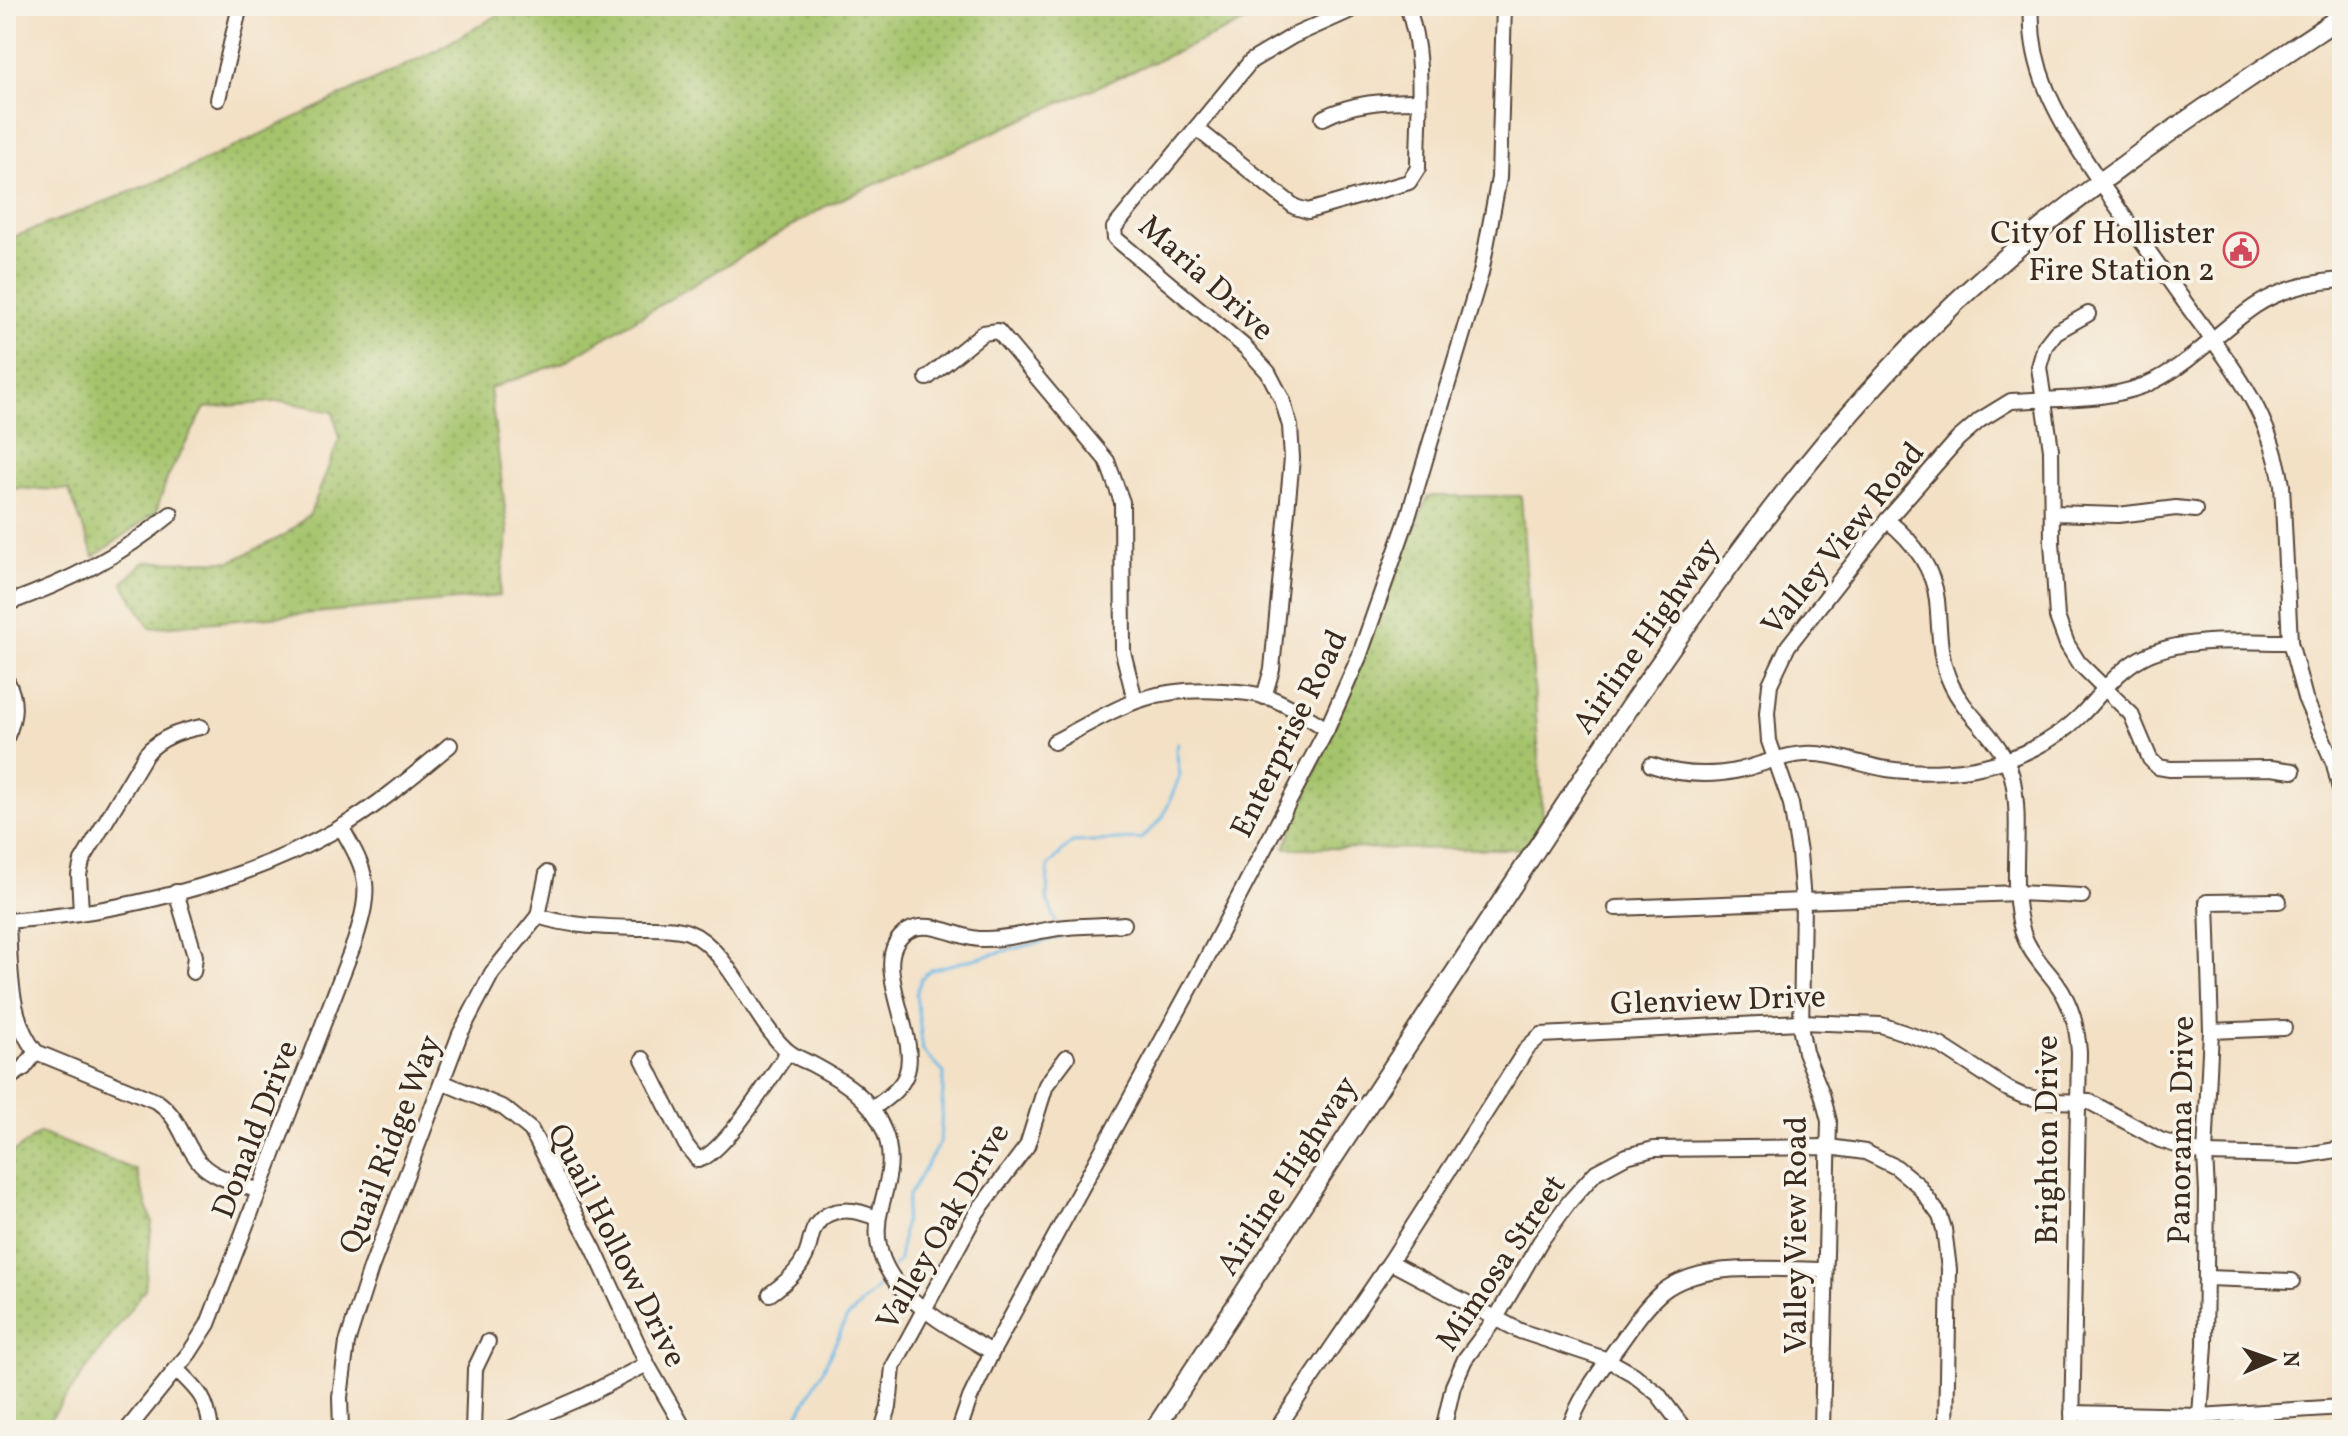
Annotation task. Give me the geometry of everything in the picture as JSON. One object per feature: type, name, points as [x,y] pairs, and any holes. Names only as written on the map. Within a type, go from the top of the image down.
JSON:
[{"type":"main road","name":"Airline Highway","points":[[1154,1430],[1629,708],[1753,531],[1862,399],[1954,305],[2101,183],[2225,92],[2342,16]]},
{"type":"street","points":[[218,99],[240,6]]},
{"type":"street","name":"Maria Drive","points":[[1264,697],[1272,669],[1292,458],[1290,426],[1282,399],[1268,372],[1245,347],[1115,238],[1114,228],[1251,61],[1293,36],[1360,6]]},
{"type":"street","points":[[1196,128],[1295,207],[1308,211],[1409,182],[1418,168],[1418,59],[1415,27],[1407,6]]},
{"type":"street","name":"Enterprise Road","points":[[959,1430],[992,1352],[1201,969],[1327,729],[1356,665],[1409,514],[1481,273],[1499,178],[1504,100],[1504,6]]},
{"type":"street","points":[[2032,6],[2036,60],[2046,92],[2060,121],[2253,399],[2278,464],[2284,516],[2290,642],[2305,698],[2334,764],[2342,798]]},
{"type":"street","points":[[1323,118],[1343,107],[1418,101]]},
{"type":"street","name":"Valley View Road","points":[[1822,1430],[1829,1147],[1826,1109],[1805,1052],[1801,1022],[1803,901],[1796,829],[1769,741],[1767,713],[1770,684],[1779,660],[1812,613],[1887,520],[1958,439],[1980,420],[2011,401],[2108,394],[2140,387],[2174,369],[2255,306],[2273,296],[2313,283],[2342,280]]},
{"type":"street","points":[[2088,314],[2056,332],[2045,346],[2039,367],[2051,449],[2055,598],[2060,630],[2078,662],[2131,714],[2150,759],[2158,767],[2293,771]]},
{"type":"street","points":[[927,378],[983,333],[998,331],[1107,461],[1122,502],[1123,652],[1135,700]]},
{"type":"street","points":[[2052,513],[2118,515],[2176,508],[2195,510]]},
{"type":"street","points":[[6,604],[70,580],[143,536],[171,514]]},
{"type":"street","name":"Brighton Drive","points":[[1887,520],[1914,544],[1931,574],[1937,600],[1940,651],[1951,684],[2006,758],[2017,802],[2018,893],[2024,937],[2061,990],[2073,1014],[2079,1052],[2072,1430]]},
{"type":"street","points":[[1651,765],[1672,772],[1698,775],[1741,770],[1774,759],[1816,754],[1886,769],[1975,768],[2006,758],[2059,732],[2141,658],[2173,646],[2290,642]]},
{"type":"street","points":[[6,679],[12,691],[14,709],[6,738]]},
{"type":"street","points":[[1054,742],[1135,700],[1192,689],[1244,693],[1273,699],[1327,729]]},
{"type":"street","points":[[81,912],[79,875],[82,861],[146,754],[156,743],[176,733],[201,727]]},
{"type":"street","points":[[259,1191],[209,1170],[202,1164],[174,1116],[158,1102],[36,1052],[26,1035],[16,1005],[7,921],[81,912],[176,892],[255,866],[341,827],[384,799],[450,745]]},
{"type":"street","name":"Donald Drive","points":[[127,1430],[201,1337],[212,1315],[346,967],[365,908],[365,874],[341,827]]},
{"type":"street","points":[[547,873],[538,916],[555,922],[690,933],[719,956],[788,1052],[842,1081],[864,1098],[884,1129],[891,1160],[878,1219],[878,1245],[886,1271],[902,1291],[924,1308],[992,1352]]},
{"type":"street","points":[[176,892],[195,956],[193,972]]},
{"type":"street","points":[[1616,908],[2018,893],[2082,896]]},
{"type":"street","name":"Panorama Drive","points":[[2200,1423],[2205,1345],[2205,1154],[2211,1031],[2207,902],[2279,901]]},
{"type":"street","name":"Quail Ridge Way","points":[[341,1430],[340,1397],[347,1343],[371,1268],[460,1034],[492,973],[538,916]]},
{"type":"street","points":[[872,1109],[900,1085],[908,1067],[907,1037],[889,964],[898,941],[908,931],[921,927],[979,939],[1062,928],[1124,924]]},
{"type":"street","name":"Glenview Drive","points":[[1276,1430],[1390,1262],[1527,1048],[1541,1035],[1801,1022],[1860,1022],[1904,1031],[1940,1045],[2023,1096],[2050,1101],[2090,1102],[2160,1140],[2205,1154],[2300,1156],[2342,1149]]},
{"type":"street","points":[[2211,1031],[2284,1028]]},
{"type":"street","points":[[6,1080],[24,1068],[36,1052]]},
{"type":"street","points":[[643,1059],[686,1145],[698,1160],[704,1159],[739,1122],[788,1052]]},
{"type":"street","name":"Valley Oak Drive","points":[[882,1430],[889,1407],[893,1367],[977,1212],[1020,1157],[1031,1134],[1046,1085],[1067,1057]]},
{"type":"street","name":"Quail Hollow Drive","points":[[442,1082],[504,1108],[531,1130],[600,1262],[647,1364],[685,1430]]},
{"type":"street","name":"Mimosa Street","points":[[1443,1430],[1453,1386],[1465,1359],[1496,1318],[1534,1252],[1570,1201],[1587,1181],[1609,1164],[1654,1149],[1829,1147],[1865,1152],[1896,1167],[1918,1185],[1940,1216],[1949,1269],[1946,1430]]},
{"type":"street","points":[[770,1294],[805,1258],[814,1229],[827,1215],[857,1209],[878,1219]]},
{"type":"street","points":[[1390,1262],[1520,1331],[1608,1360],[1633,1374],[1658,1394],[1685,1430]]},
{"type":"street","points":[[1569,1430],[1581,1403],[1608,1360],[1663,1291],[1683,1280],[1720,1271],[1825,1270]]},
{"type":"street","points":[[2206,1278],[2292,1281]]},
{"type":"street","points":[[473,1430],[475,1369],[488,1342]]},
{"type":"street","points":[[507,1430],[585,1396],[647,1364]]},
{"type":"street","points":[[176,1369],[206,1402],[211,1430]]},
{"type":"street","points":[[2072,1413],[2200,1423],[2342,1407]]},
{"type":"green space","points":[[514,6],[1281,6],[826,206],[564,362],[490,388],[508,533],[499,596],[150,628],[123,583],[144,562],[232,561],[285,535],[310,514],[340,438],[333,412],[283,401],[205,408],[168,476],[156,512],[94,557],[69,490],[6,488],[6,240],[179,173],[431,53]]},
{"type":"green space","points":[[1428,496],[1521,496],[1543,818],[1525,849],[1285,848]]},
{"type":"green space","points":[[40,1133],[136,1170],[152,1221],[145,1289],[42,1430],[6,1430],[6,1158]]},
{"type":"waterway","points":[[1056,922],[1047,899],[1048,866],[1072,842],[1141,839],[1164,815],[1180,775],[1178,744]]},
{"type":"waterway","points":[[894,1267],[899,1260],[908,1197],[940,1142],[944,1073],[923,1051],[916,994],[921,979],[930,970],[1061,937],[1060,933]]},
{"type":"waterway","points":[[790,1430],[847,1318],[886,1280]]},
{"type":"place","name":"City of Hollister Fire Station 2","points":[[2241,250]]}]
